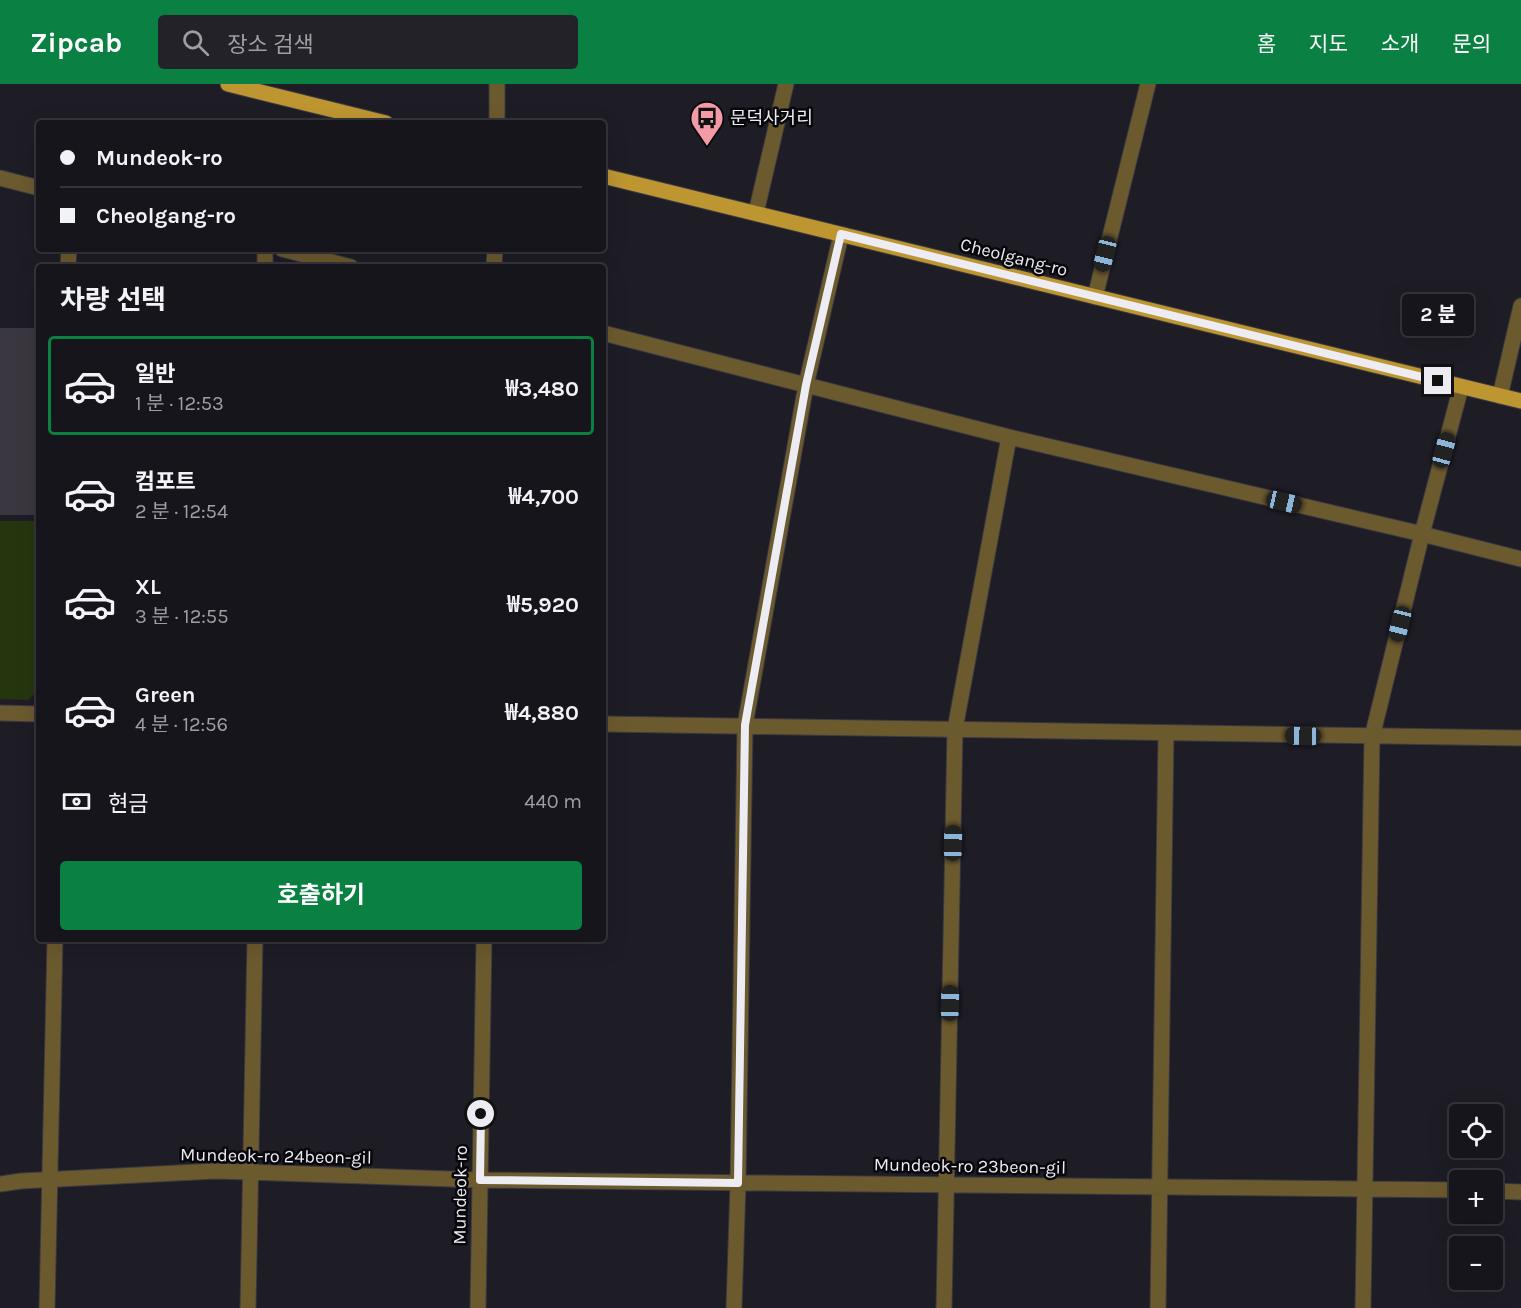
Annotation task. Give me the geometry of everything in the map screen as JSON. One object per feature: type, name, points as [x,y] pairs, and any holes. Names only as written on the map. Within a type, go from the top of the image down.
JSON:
[{"type":"main road","points":[[228,84],[374,120]]},
{"type":"main road","name":"Cheolgang-ro","points":[[606,177],[1521,401]]},
{"type":"street","points":[[496,120],[497,84]]},
{"type":"street","points":[[756,213],[786,84]]},
{"type":"street","points":[[1095,297],[1148,84]]},
{"type":"street","points":[[0,178],[36,187]]},
{"type":"street","points":[[734,1308],[745,725],[806,385],[841,234]]},
{"type":"street","points":[[294,252],[340,264]]},
{"type":"street","points":[[1500,396],[1521,306]]},
{"type":"street","points":[[606,334],[1009,437],[1521,559]]},
{"type":"street","points":[[1363,1308],[1372,737],[1461,387]]},
{"type":"street","points":[[944,1308],[955,729],[1009,437]]},
{"type":"street","points":[[0,713],[36,714]]},
{"type":"street","points":[[606,724],[1521,738]]},
{"type":"street","points":[[1158,1308],[1166,733]]},
{"type":"street","points":[[47,1308],[55,942]]},
{"type":"street","points":[[248,1308],[255,942]]},
{"type":"street","name":"Mundeok-ro","points":[[478,1308],[484,942]]},
{"type":"street","name":"Mundeok-ro 24beon-gil","points":[[0,1184],[216,1171],[480,1180]]},
{"type":"street","name":"Mundeok-ro 23beon-gil","points":[[480,1180],[1449,1190]]},
{"type":"street","points":[[1503,1191],[1521,1192]]},
{"type":"green space","points":[[0,521],[36,521],[36,693],[28,700],[0,699]]},
{"type":"building","points":[[0,328],[36,328],[36,515],[0,515]]},
{"type":"place","name":"문덕사거리","points":[[707,147]]},
{"type":"route","points":[[481,1114],[480,1180],[738,1183],[745,725],[806,385],[841,234],[1438,381]]}]
